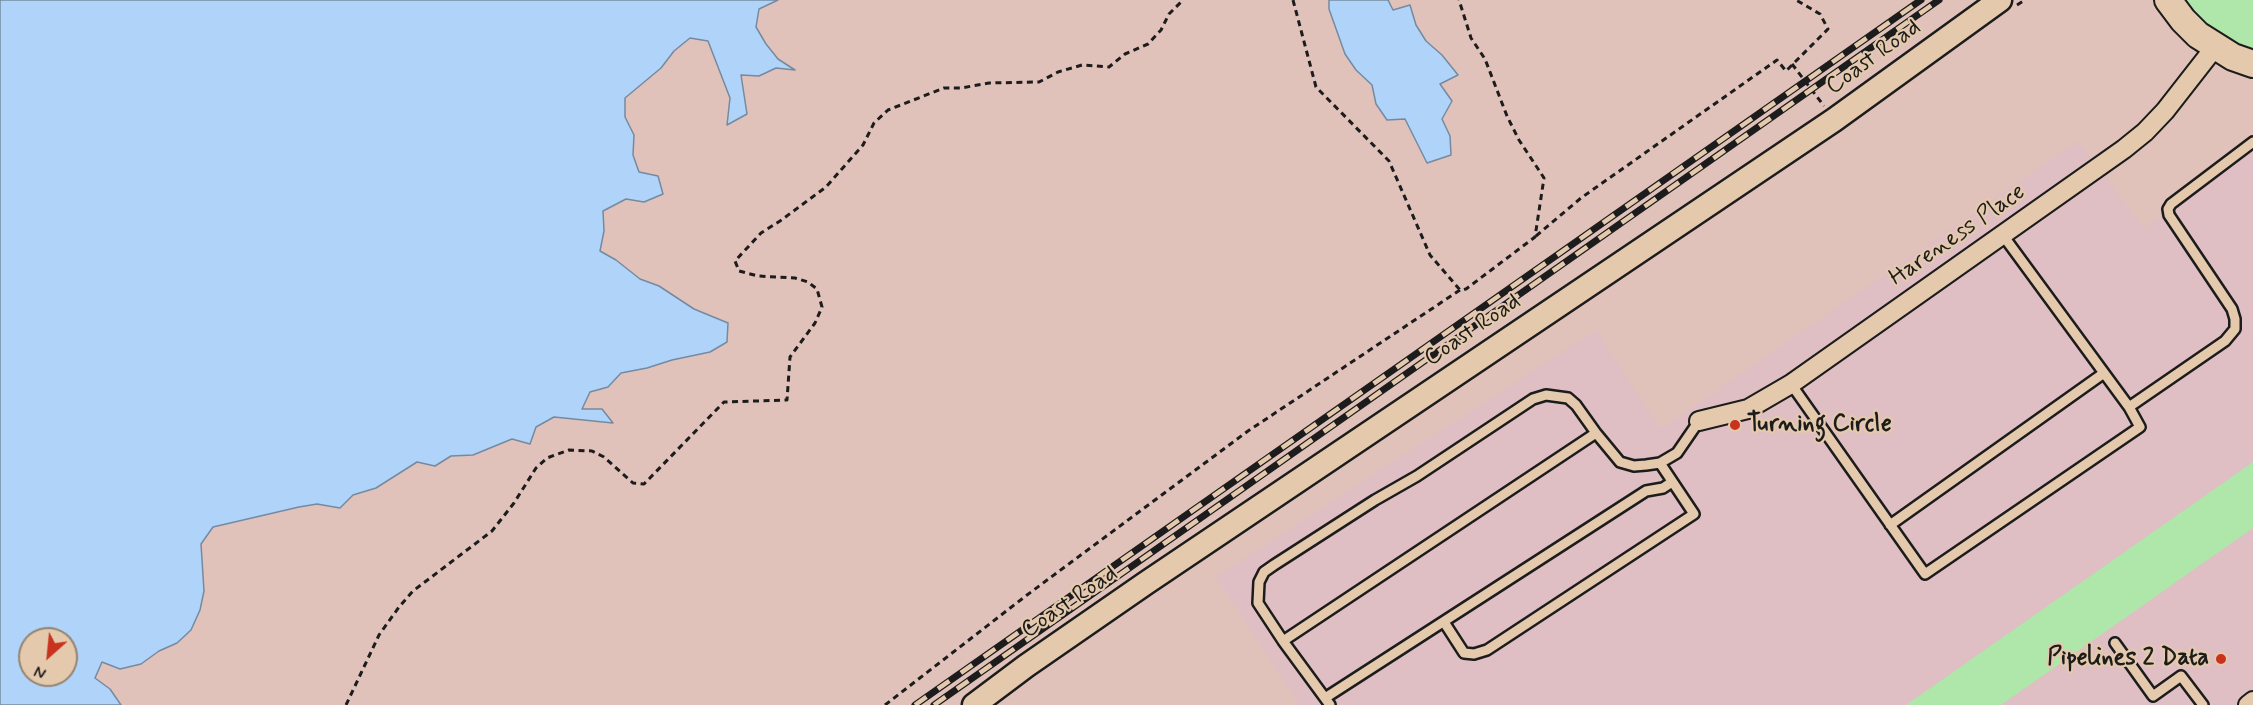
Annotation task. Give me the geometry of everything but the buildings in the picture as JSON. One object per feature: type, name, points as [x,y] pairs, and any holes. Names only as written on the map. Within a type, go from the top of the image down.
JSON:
[{"type":"main road","points":[[2168,0],[2198,35],[2215,47],[2253,64]]},
{"type":"street","name":"Coast Road","points":[[974,705],[1026,666],[1137,590],[1834,120],[2000,0]]},
{"type":"street","name":"Hareness Place","points":[[1698,421],[1748,409],[1791,384],[2124,149],[2145,132],[2165,111],[2215,47]]},
{"type":"street","points":[[2248,705],[2253,701]]},
{"type":"lane","points":[[2129,408],[2225,341],[2235,329],[2232,309],[2169,215],[2168,209],[2171,204],[2253,142]]},
{"type":"lane","points":[[1791,384],[1925,574],[2140,427],[2104,373],[2002,234]]},
{"type":"lane","points":[[1890,525],[2104,373]]},
{"type":"lane","points":[[1672,482],[1663,488],[1646,491],[1444,622],[1328,701],[1258,603],[1259,582],[1264,572],[1375,500],[1417,476],[1533,399],[1546,395],[1568,398],[1620,462],[1634,466],[1660,463],[1677,453],[1698,421]]},
{"type":"lane","points":[[1283,641],[1596,434]]},
{"type":"lane","points":[[1444,622],[1464,653],[1474,654],[1487,650],[1694,514],[1660,463]]},
{"type":"lane","points":[[2115,643],[2159,705]]},
{"type":"lane","points":[[2153,696],[2181,676],[2203,705]]},
{"type":"path","points":[[346,705],[379,635],[399,607],[413,591],[492,531],[514,503],[536,468],[548,458],[569,450],[592,451],[604,457],[633,483],[644,484],[724,402],[787,400],[790,357],[815,323],[822,308],[817,289],[808,282],[795,278],[758,276],[739,271],[735,261],[761,233],[826,187],[863,146],[874,123],[888,110],[944,88],[961,88],[989,83],[1039,82],[1058,72],[1082,65],[1109,67],[1125,54],[1148,44],[1161,30],[1169,14],[1184,0]]},
{"type":"path","points":[[1293,0],[1317,87],[1389,161],[1430,255],[1460,290]]},
{"type":"path","points":[[1459,0],[1471,38],[1485,59],[1506,116],[1544,178],[1535,237]]},
{"type":"path","points":[[885,705],[1027,594],[1248,431],[1460,290],[1466,289],[1535,237],[1581,198],[1777,60],[1786,71],[1828,30],[1820,14],[1796,0]]},
{"type":"path","points":[[1792,64],[1834,120]]},
{"type":"shaded area","points":[[2078,141],[2144,228],[2253,149],[2253,705],[1300,705],[1216,577],[1596,330],[1661,429]]},
{"type":"green space","points":[[2180,0],[2253,0],[2253,54],[2204,27]]},
{"type":"green space","points":[[2253,462],[2253,528],[2001,705],[1906,705]]},
{"type":"water","points":[[0,0],[778,0],[759,9],[756,27],[778,59],[795,70],[776,68],[759,76],[741,75],[747,114],[727,125],[730,98],[708,41],[690,38],[674,51],[661,68],[625,98],[625,117],[634,135],[633,155],[639,172],[658,176],[663,194],[644,202],[626,199],[603,211],[604,231],[600,251],[616,260],[640,279],[659,286],[694,309],[728,323],[727,342],[710,352],[621,373],[608,387],[590,392],[582,409],[602,409],[613,423],[554,417],[536,427],[530,444],[512,439],[473,455],[451,456],[435,466],[417,462],[376,488],[353,495],[340,508],[317,504],[213,527],[201,544],[204,591],[200,610],[191,630],[177,643],[159,651],[141,664],[120,669],[102,662],[95,678],[110,689],[121,705],[0,705]]},
{"type":"water","points":[[1329,0],[1388,0],[1393,10],[1410,5],[1416,25],[1426,41],[1442,55],[1458,75],[1440,84],[1452,101],[1442,119],[1450,136],[1451,155],[1427,163],[1405,119],[1387,120],[1376,104],[1372,85],[1356,70],[1345,54],[1329,9]]},
{"type":"railway","points":[[915,705],[1921,0]]},
{"type":"railway","points":[[934,705],[1939,0]]},
{"type":"place","name":"Turning Circle","points":[[1735,425]]},
{"type":"place","name":"Pipelines 2 Data","points":[[2221,659]]}]
